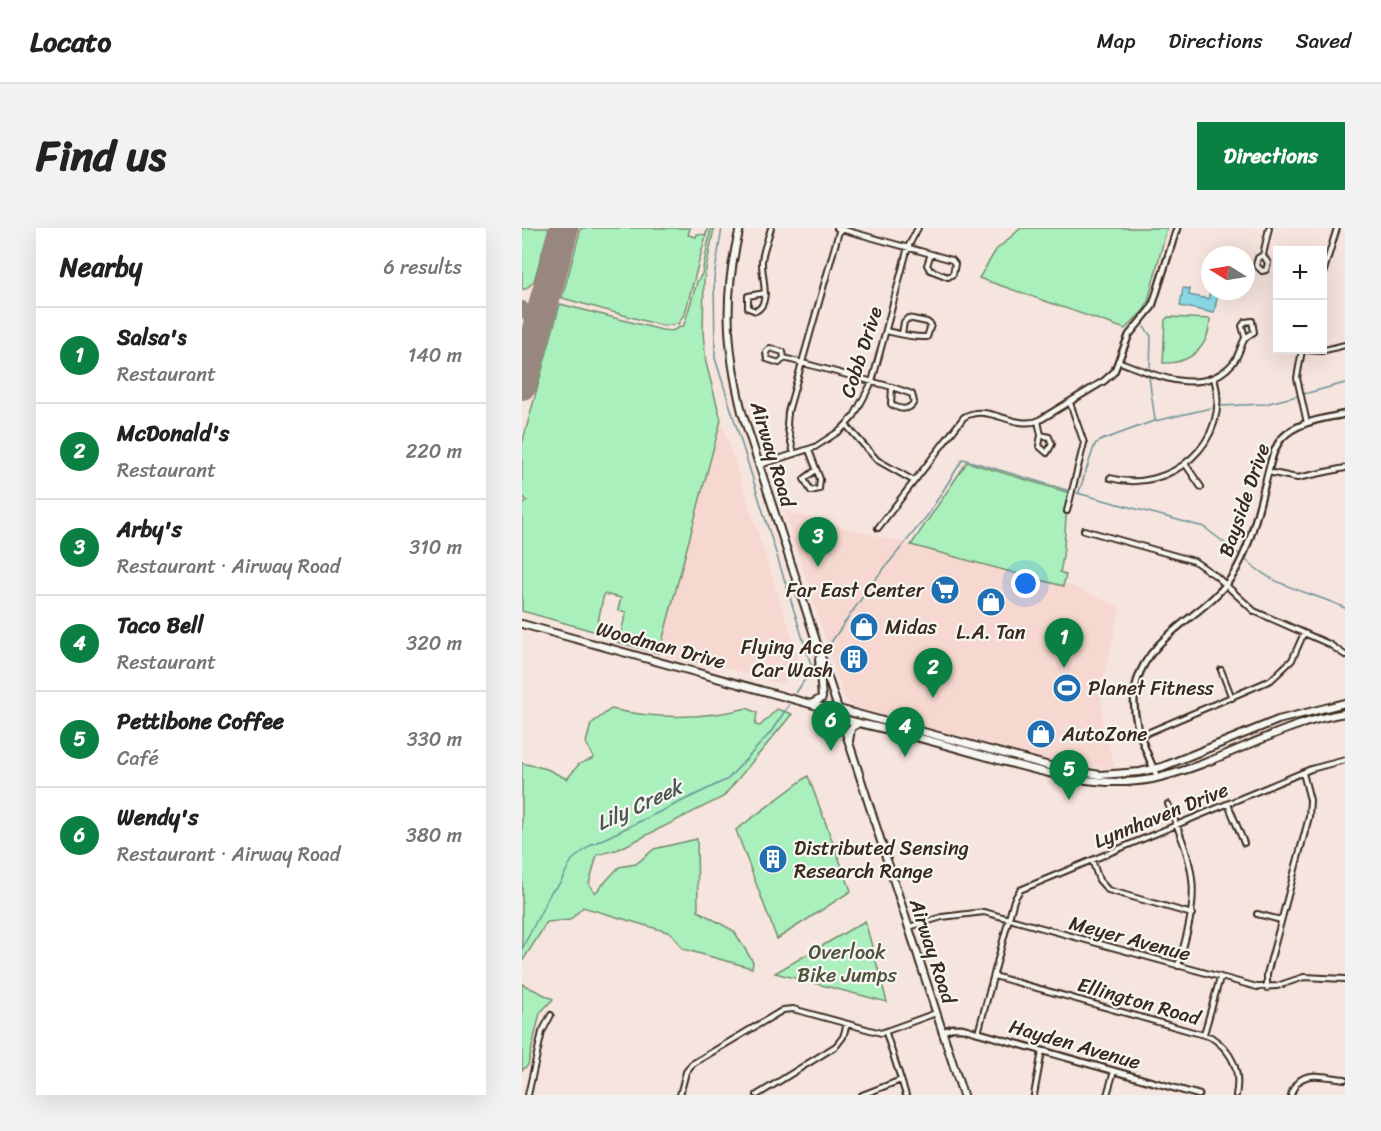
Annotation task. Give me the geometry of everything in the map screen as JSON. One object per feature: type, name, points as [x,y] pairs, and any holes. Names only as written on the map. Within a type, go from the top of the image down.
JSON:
[{"type":"main road","name":"Airway Road","points":[[740,228],[730,270],[727,318],[735,384],[819,655],[963,1095]]},
{"type":"main road","name":"Woodman Drive","points":[[522,624],[825,708]]},
{"type":"main road","points":[[811,704],[822,698],[822,683],[818,668],[819,655]]},
{"type":"main road","points":[[825,708],[1078,772],[1122,774],[1153,769],[1278,720],[1345,703]]},
{"type":"main road","points":[[825,708],[859,723],[1069,778],[1122,782],[1184,770],[1299,723],[1345,713]]},
{"type":"main road","points":[[850,748],[850,729],[859,723]]},
{"type":"street","points":[[765,293],[748,296],[748,308],[756,311],[761,308],[765,293],[762,258],[771,228]]},
{"type":"street","points":[[794,454],[787,425],[839,228],[908,247],[952,260],[955,264],[953,274],[948,277],[930,270],[927,265],[931,254]]},
{"type":"street","name":"Cobb Drive","points":[[759,465],[809,450],[846,425],[862,404],[872,382],[908,247],[918,228]]},
{"type":"street","points":[[878,528],[936,450],[968,415],[988,413],[1019,424],[1038,421],[1070,403],[1114,372],[1129,335],[1152,307],[1177,228]]},
{"type":"street","points":[[1263,255],[1269,228]]},
{"type":"street","points":[[1327,263],[1337,228]]},
{"type":"street","points":[[886,331],[902,334],[927,337],[931,325],[908,318],[904,322],[902,334]]},
{"type":"street","points":[[1118,361],[1172,379],[1199,381],[1214,378],[1235,361],[1245,337],[1242,326],[1245,322],[1251,321],[1254,332],[1245,337]]},
{"type":"street","points":[[1327,350],[1345,345]]},
{"type":"street","points":[[770,348],[776,348],[783,352],[784,358],[779,363],[773,363],[767,359],[766,352],[770,348]]},
{"type":"street","points":[[1303,354],[1297,378],[1307,423]]},
{"type":"street","points":[[784,358],[892,387],[912,394],[914,402],[911,407],[904,409],[891,404],[892,387]]},
{"type":"street","points":[[1110,478],[1130,483],[1148,481],[1167,475],[1186,465],[1204,443],[1212,426],[1217,398],[1214,378]]},
{"type":"street","points":[[1066,511],[1084,443],[1070,403]]},
{"type":"street","name":"Bayside Drive","points":[[1156,777],[1134,714],[1137,680],[1144,663],[1154,649],[1226,586],[1246,550],[1268,472],[1276,448],[1283,437],[1307,423],[1345,414]]},
{"type":"street","points":[[1038,421],[1041,435],[1039,446],[1047,453],[1052,444],[1048,437],[1041,435]]},
{"type":"street","points":[[846,425],[876,460],[914,481]]},
{"type":"street","points":[[809,450],[816,470],[820,487],[816,491],[811,491],[806,488],[804,479],[816,470]]},
{"type":"street","points":[[1186,465],[1201,487]]},
{"type":"street","points":[[1268,472],[1297,478],[1345,468]]},
{"type":"street","points":[[1084,530],[1185,558],[1208,570],[1254,611],[1345,654]]},
{"type":"street","points":[[1140,736],[1232,698],[1278,675],[1292,660],[1304,633]]},
{"type":"street","points":[[1221,670],[1232,698]]},
{"type":"street","name":"Lynnhaven Drive","points":[[978,1033],[1015,896],[1020,890],[1303,773],[1345,760]]},
{"type":"street","points":[[1267,988],[1267,974],[1311,810],[1303,773]]},
{"type":"street","points":[[1168,804],[1194,876],[1192,914],[1178,966]]},
{"type":"street","points":[[1228,804],[1244,843]]},
{"type":"street","points":[[1092,860],[1099,880],[1108,890],[1192,914]]},
{"type":"street","name":"Meyer Avenue","points":[[908,927],[973,912],[1009,919],[1220,978],[1267,988],[1304,977],[1345,979]]},
{"type":"street","points":[[1257,914],[1281,920]]},
{"type":"street","name":"Ellington Road","points":[[994,976],[1204,1034],[1222,1046],[1233,1061],[1238,1075],[1236,1095]]},
{"type":"street","points":[[1204,1034],[1220,978]]},
{"type":"street","points":[[680,1095],[686,1072],[692,1064],[776,1012],[793,1009],[886,1034],[936,1013]]},
{"type":"street","points":[[528,1095],[542,1032],[551,1015]]},
{"type":"street","points":[[757,1095],[836,1046],[843,1037],[847,1024]]},
{"type":"street","name":"Hayden Avenue","points":[[942,1032],[957,1028],[978,1033],[1199,1095]]},
{"type":"street","points":[[886,1034],[906,1095]]},
{"type":"street","points":[[1034,1095],[1042,1051]]},
{"type":"street","points":[[1107,1095],[1114,1071]]},
{"type":"street","points":[[1291,1095],[1295,1083],[1306,1076],[1345,1079]]},
{"type":"street","points":[[862,1095],[901,1080]]},
{"type":"shaded area","points":[[721,420],[798,656],[783,685],[723,667],[710,668],[665,656],[668,645],[662,643]]},
{"type":"shaded area","points":[[784,511],[1063,586],[1064,583],[1120,607],[1102,684],[1102,721],[1115,769],[1050,761],[854,707],[845,699]]},
{"type":"green space","points":[[522,228],[549,228],[534,281],[526,289],[522,289]]},
{"type":"green space","points":[[581,228],[690,228],[688,235],[696,237],[697,234],[705,235],[708,228],[685,313],[678,324],[663,326],[562,298]]},
{"type":"green space","points":[[711,228],[714,228],[704,279],[703,332],[706,363],[721,420],[659,653],[617,642],[618,638],[522,611],[522,505],[527,501],[522,495],[522,444],[560,304],[672,331],[684,325],[697,282],[702,274]],"holes":[[[604,594],[621,598],[618,610],[626,612],[621,633],[596,630]]]},
{"type":"green space","points":[[1021,228],[1167,228],[1144,310],[1125,329],[979,278],[996,250]]},
{"type":"green space","points":[[1168,317],[1210,319],[1209,329],[1197,352],[1173,363],[1163,363],[1165,320]]},
{"type":"green space","points":[[967,462],[1070,493],[1060,572],[1066,575],[1063,586],[911,545]]},
{"type":"green space","points":[[747,708],[757,713],[755,725],[760,726],[777,709],[792,714],[723,797],[619,849],[597,855],[589,884],[595,893],[619,867],[636,864],[654,849],[697,839],[698,911],[734,931],[753,962],[752,968],[683,949],[671,933],[583,907],[570,920],[547,922],[522,962],[522,763],[547,769],[567,779],[579,764],[594,758],[586,743],[591,724],[611,709],[644,715],[697,716]]},
{"type":"green space","points":[[808,776],[851,891],[777,939],[736,830]]},
{"type":"green space","name":"Overlook Bike Jumps","points":[[865,921],[887,1002],[775,973]]},
{"type":"green space","points":[[522,984],[553,999],[540,1013],[528,1065],[522,1070]]},
{"type":"water","points":[[1183,288],[1190,289],[1189,295],[1201,298],[1201,300],[1217,300],[1214,313],[1180,306]]},
{"type":"waterway","points":[[722,228],[714,278],[715,358],[812,668]]},
{"type":"waterway","points":[[1144,327],[1151,336],[1150,370]]},
{"type":"waterway","points":[[1149,377],[1155,420]]},
{"type":"waterway","points":[[1304,394],[1345,383]]},
{"type":"waterway","points":[[1220,406],[1265,404],[1297,396]]},
{"type":"waterway","points":[[1079,492],[1095,444],[1151,422],[1211,408]]},
{"type":"waterway","name":"Lily Creek","points":[[825,651],[873,582],[927,516],[963,459],[1070,491]]},
{"type":"waterway","points":[[1077,493],[1204,527],[1240,555]]},
{"type":"waterway","points":[[1246,560],[1282,584],[1345,608]]},
{"type":"waterway","name":"Lily Creek","points":[[796,693],[815,664]]},
{"type":"waterway","name":"Lily Creek","points":[[522,949],[551,892],[560,883],[572,860],[591,845],[728,779],[770,733],[789,705]]},
{"type":"taxiway","points":[[522,307],[537,329]]},
{"type":"runway","points":[[522,385],[564,228]]},
{"type":"place","name":"Arby's","points":[[818,567]]},
{"type":"place","name":"Far East Center","points":[[945,590]]},
{"type":"place","name":"L.A. Tan","points":[[991,602]]},
{"type":"place","name":"Midas","points":[[864,627]]},
{"type":"place","name":"Flying Ace Car Wash","points":[[854,659]]},
{"type":"place","name":"Salsa's","points":[[1064,668]]},
{"type":"place","name":"Planet Fitness","points":[[1067,688]]},
{"type":"place","name":"McDonald's","points":[[933,698]]},
{"type":"place","name":"AutoZone","points":[[1041,734]]},
{"type":"place","name":"Wendy's","points":[[831,751]]},
{"type":"place","name":"Taco Bell","points":[[905,757]]},
{"type":"place","name":"Pettibone Coffee","points":[[1069,800]]},
{"type":"place","name":"Distributed Sensing Research Range","points":[[773,859]]}]
